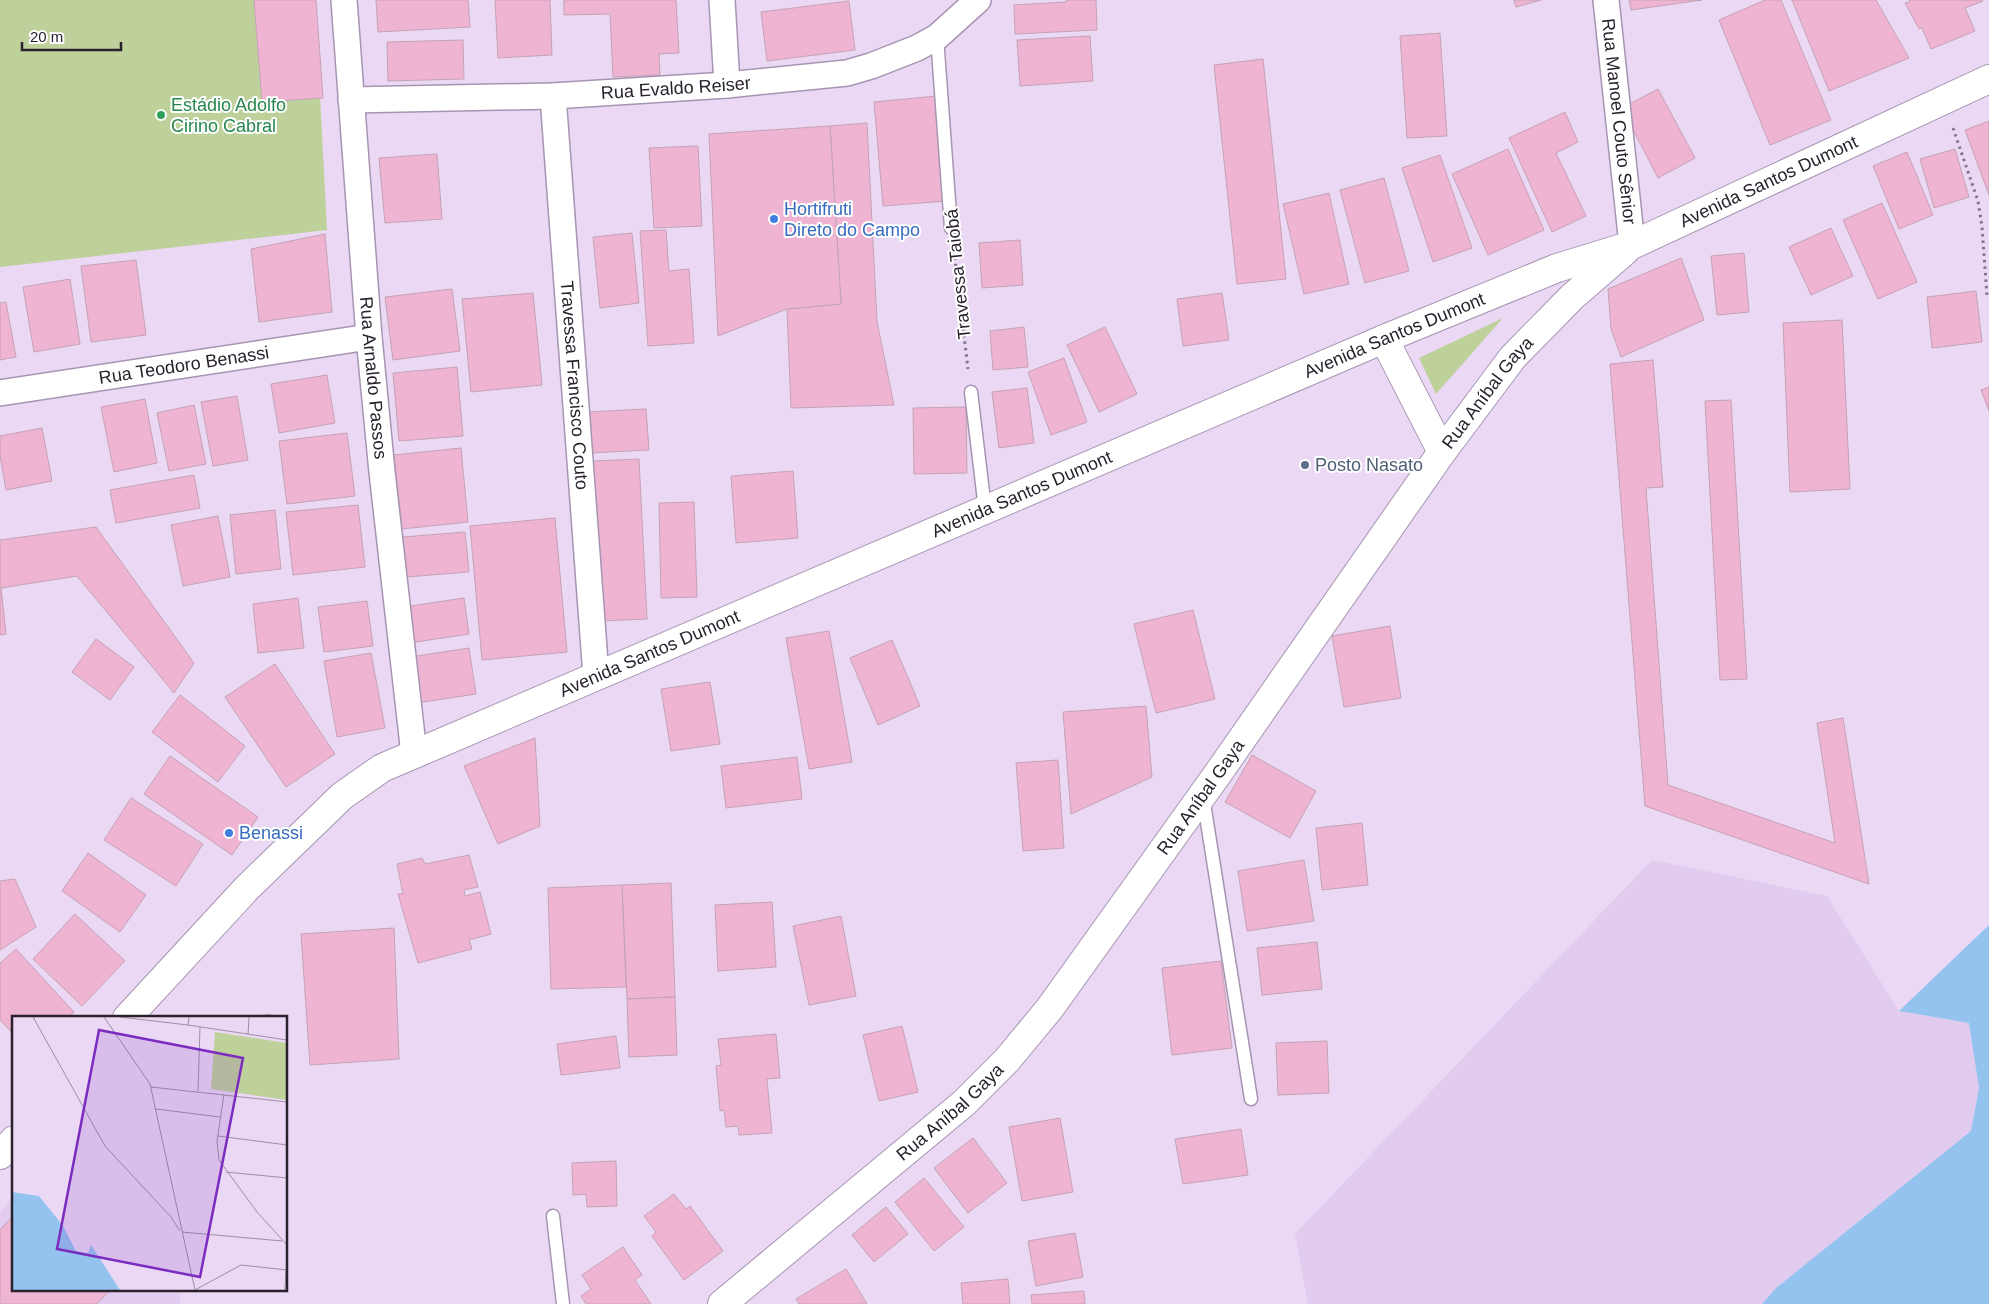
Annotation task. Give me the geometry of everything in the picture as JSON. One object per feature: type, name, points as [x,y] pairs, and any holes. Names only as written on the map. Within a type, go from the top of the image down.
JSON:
[{"type":"main road","name":"Avenida Santos Dumont","points":[[129,1016],[248,888],[342,796],[382,768],[1384,339],[1557,268],[1632,245],[1989,79]]},
{"type":"main road","name":"Rua Aníbal Gaya","points":[[722,1304],[887,1169],[964,1103],[1007,1060],[1050,1008],[1442,452],[1513,357],[1572,297],[1632,245]]},
{"type":"main road","points":[[1384,339],[1442,452]]},
{"type":"main road","points":[[0,1155],[12,1142]]},
{"type":"street","name":"Rua Arnaldo Passos","points":[[344,0],[369,337],[382,472],[414,754]]},
{"type":"street","points":[[722,0],[728,85]]},
{"type":"street","name":"Rua Evaldo Reiser","points":[[351,100],[553,96],[728,85],[847,73],[871,66],[937,38],[978,0]]},
{"type":"street","name":"Rua Manoel Couto Sênior","points":[[1606,0],[1632,245]]},
{"type":"street","name":"Travessa Francisco Couto","points":[[553,96],[596,676]]},
{"type":"street","name":"Rua Teodoro Benassi","points":[[0,393],[369,337]]},
{"type":"lane","name":"Travessa Taiobá","points":[[937,38],[951,228]]},
{"type":"lane","points":[[971,392],[985,510]]},
{"type":"lane","points":[[1202,795],[1251,1099]]},
{"type":"lane","points":[[553,1216],[563,1304]]},
{"type":"path","points":[[1944,99],[1978,201],[1982,227],[1987,296]]},
{"type":"path","name":"Travessa Taiobá","points":[[951,228],[971,392]]},
{"type":"shaded area","points":[[1652,860],[1827,896],[1899,1011],[1969,1023],[1979,1088],[1971,1131],[1776,1288],[1762,1304],[1308,1304],[1295,1234]]},
{"type":"shaded area","points":[[12,1198],[12,1292],[179,1292],[180,1304],[0,1304],[0,1212]]},
{"type":"green space","name":"Estádio Adolfo Cirino Cabral","points":[[0,0],[315,0],[327,230],[0,267]]},
{"type":"green space","points":[[1503,318],[1436,394],[1419,358]]},
{"type":"water","points":[[1989,925],[1989,1304],[1762,1304],[1776,1288],[1971,1131],[1979,1088],[1969,1023],[1899,1011]]},
{"type":"building","points":[[254,0],[316,0],[323,98],[262,102]]},
{"type":"building","points":[[376,0],[468,0],[470,27],[378,32]]},
{"type":"building","points":[[495,0],[550,0],[552,55],[498,58]]},
{"type":"building","points":[[564,0],[676,0],[679,53],[659,54],[660,75],[613,77],[610,14],[564,15]]},
{"type":"building","points":[[1066,0],[1096,0],[1097,30],[1015,34],[1014,5],[1066,2]]},
{"type":"building","points":[[1514,0],[1541,0],[1516,7]]},
{"type":"building","points":[[1629,0],[1702,0],[1631,10]]},
{"type":"building","points":[[1765,0],[1781,0],[1831,120],[1770,145],[1719,20]]},
{"type":"building","points":[[1792,0],[1876,0],[1909,58],[1829,91]]},
{"type":"building","points":[[1909,0],[1983,1],[1965,8],[1975,31],[1931,49],[1922,28],[1919,29],[1905,3],[1910,2]]},
{"type":"building","points":[[849,1],[855,50],[767,61],[761,12]]},
{"type":"building","points":[[1440,33],[1447,136],[1407,138],[1400,36]]},
{"type":"building","points":[[1090,36],[1093,81],[1020,86],[1017,40]]},
{"type":"building","points":[[463,40],[464,79],[388,81],[387,42]]},
{"type":"building","points":[[1263,59],[1286,279],[1237,284],[1214,65]]},
{"type":"building","points":[[1658,89],[1695,158],[1658,178],[1622,108]]},
{"type":"building","points":[[937,96],[946,201],[883,206],[874,102]]},
{"type":"building","points":[[1565,112],[1578,142],[1556,153],[1586,216],[1552,232],[1509,138]]},
{"type":"building","points":[[1989,121],[1989,195],[1965,130]]},
{"type":"building","points":[[867,123],[877,322],[894,405],[791,408],[787,309],[841,304],[830,126]]},
{"type":"building","name":"Hortifruti Direto do Campo","points":[[830,126],[841,304],[787,309],[718,336],[709,134]]},
{"type":"building","points":[[698,146],[702,226],[654,228],[649,148]]},
{"type":"building","points":[[1508,149],[1544,230],[1488,255],[1452,174]]},
{"type":"building","points":[[1955,149],[1969,197],[1934,208],[1920,159]]},
{"type":"building","points":[[1907,152],[1933,215],[1899,229],[1873,166]]},
{"type":"building","points":[[437,154],[442,219],[385,223],[379,158]]},
{"type":"building","points":[[1440,155],[1472,248],[1433,262],[1402,168]]},
{"type":"building","points":[[1384,178],[1409,271],[1365,283],[1340,190]]},
{"type":"building","points":[[1329,193],[1349,284],[1304,294],[1283,204]]},
{"type":"building","points":[[1882,203],[1917,282],[1878,299],[1843,220]]},
{"type":"building","points":[[1831,228],[1853,276],[1811,295],[1789,247]]},
{"type":"building","points":[[666,230],[669,271],[689,269],[694,343],[648,346],[640,231]]},
{"type":"building","points":[[632,233],[639,303],[600,308],[593,237]]},
{"type":"building","points":[[325,234],[332,312],[259,322],[251,249]]},
{"type":"building","points":[[1020,240],[1023,285],[982,288],[979,243]]},
{"type":"building","points":[[1744,253],[1749,312],[1717,315],[1711,256]]},
{"type":"building","points":[[1681,258],[1704,320],[1621,357],[1611,329],[1608,289]]},
{"type":"building","points":[[136,260],[146,335],[91,342],[81,266]]},
{"type":"building","points":[[70,279],[80,344],[34,352],[23,287]]},
{"type":"building","points":[[452,289],[460,351],[393,360],[385,297]]},
{"type":"building","points":[[1976,291],[1982,342],[1932,348],[1927,297]]},
{"type":"building","points":[[533,293],[542,385],[471,392],[462,299]]},
{"type":"building","points":[[1222,293],[1229,340],[1183,346],[1177,299]]},
{"type":"building","points":[[6,302],[16,357],[0,360],[0,303]]},
{"type":"building","points":[[1842,320],[1850,489],[1790,492],[1783,323]]},
{"type":"building","points":[[1024,327],[1028,367],[993,370],[990,331]]},
{"type":"building","points":[[1105,327],[1137,394],[1099,412],[1067,345]]},
{"type":"building","points":[[1064,358],[1087,422],[1051,435],[1028,372]]},
{"type":"building","points":[[1653,360],[1663,487],[1646,488],[1668,785],[1835,843],[1817,723],[1843,718],[1869,884],[1645,806],[1610,364]]},
{"type":"building","points":[[457,367],[463,436],[399,441],[393,373]]},
{"type":"building","points":[[327,375],[335,423],[279,433],[271,384]]},
{"type":"building","points":[[1989,387],[1989,411],[1981,390]]},
{"type":"building","points":[[1027,388],[1034,443],[999,448],[992,392]]},
{"type":"building","points":[[237,396],[248,460],[213,466],[201,402]]},
{"type":"building","points":[[145,399],[157,463],[114,472],[101,407]]},
{"type":"building","points":[[1731,400],[1747,679],[1720,680],[1705,401]]},
{"type":"building","points":[[194,405],[206,464],[169,471],[157,413]]},
{"type":"building","points":[[966,407],[967,473],[914,474],[913,408]]},
{"type":"building","points":[[646,409],[649,450],[591,453],[588,412]]},
{"type":"building","points":[[42,428],[52,481],[6,490],[0,456],[0,436]]},
{"type":"building","points":[[347,433],[355,496],[287,504],[279,441]]},
{"type":"building","points":[[461,448],[468,522],[402,529],[394,455]]},
{"type":"building","points":[[639,459],[647,619],[601,621],[593,461]]},
{"type":"building","points":[[793,471],[798,538],[736,543],[731,476]]},
{"type":"building","points":[[194,475],[200,508],[116,523],[110,490]]},
{"type":"building","points":[[694,502],[697,597],[661,598],[659,503]]},
{"type":"building","points":[[358,505],[365,567],[293,575],[286,512]]},
{"type":"building","points":[[275,510],[281,569],[236,574],[230,515]]},
{"type":"building","points":[[218,516],[230,577],[183,586],[171,525]]},
{"type":"building","points":[[555,518],[567,652],[482,660],[470,526]]},
{"type":"building","points":[[96,527],[194,663],[174,693],[77,576],[1,588],[6,634],[0,635],[0,540]]},
{"type":"building","points":[[465,532],[469,572],[406,577],[403,537]]},
{"type":"building","points":[[298,598],[304,648],[258,653],[253,604]]},
{"type":"building","points":[[464,598],[469,634],[409,643],[404,607]]},
{"type":"building","points":[[367,601],[373,646],[324,652],[318,607]]},
{"type":"building","points":[[1193,610],[1215,699],[1156,713],[1134,624]]},
{"type":"building","points":[[1390,626],[1401,698],[1344,707],[1332,636]]},
{"type":"building","points":[[829,631],[852,762],[809,769],[786,638]]},
{"type":"building","points":[[96,639],[134,667],[110,700],[72,672]]},
{"type":"building","points":[[892,640],[920,706],[878,725],[850,658]]},
{"type":"building","points":[[469,648],[476,694],[417,703],[410,657]]},
{"type":"building","points":[[371,653],[385,728],[337,737],[324,661]]},
{"type":"building","points":[[275,664],[335,754],[286,787],[225,697]]},
{"type":"building","points":[[710,682],[720,744],[671,751],[661,689]]},
{"type":"building","points":[[180,695],[245,746],[218,782],[152,732]]},
{"type":"building","points":[[1146,706],[1152,777],[1071,814],[1063,712]]},
{"type":"building","points":[[535,738],[540,826],[498,844],[464,766]]},
{"type":"building","points":[[1252,755],[1316,791],[1290,838],[1225,802]]},
{"type":"building","points":[[170,756],[258,817],[232,855],[144,794]]},
{"type":"building","points":[[797,757],[802,799],[726,808],[721,766]]},
{"type":"building","points":[[1058,760],[1064,848],[1023,851],[1016,763]]},
{"type":"building","points":[[131,798],[203,844],[176,886],[104,840]]},
{"type":"building","points":[[1362,823],[1368,885],[1322,890],[1316,828]]},
{"type":"building","points":[[88,853],[146,895],[120,932],[62,891]]},
{"type":"building","points":[[469,855],[478,887],[464,890],[465,896],[480,892],[491,934],[469,940],[472,949],[418,963],[398,894],[403,894],[397,864],[422,858],[425,864]]},
{"type":"building","points":[[1304,860],[1314,921],[1247,931],[1238,871]]},
{"type":"building","points":[[15,879],[36,927],[0,950],[0,881]]},
{"type":"building","points":[[671,883],[675,997],[627,999],[622,885]]},
{"type":"building","points":[[622,885],[626,987],[551,989],[548,888]]},
{"type":"building","points":[[772,902],[776,967],[718,971],[715,905]]},
{"type":"building","points":[[75,914],[125,961],[82,1006],[33,959]]},
{"type":"building","points":[[841,916],[856,996],[809,1005],[793,926]]},
{"type":"building","points":[[394,928],[399,1059],[310,1065],[301,934]]},
{"type":"building","points":[[1317,942],[1322,989],[1262,995],[1257,948]]},
{"type":"building","points":[[16,949],[74,1012],[70,1016],[12,1016],[12,1033],[0,1020],[0,963]]},
{"type":"building","points":[[1221,961],[1232,1048],[1172,1055],[1162,968]]},
{"type":"building","points":[[675,997],[677,1055],[629,1057],[627,999]]},
{"type":"building","points":[[902,1026],[918,1092],[879,1101],[863,1035]]},
{"type":"building","points":[[776,1034],[780,1078],[767,1079],[772,1133],[739,1135],[738,1126],[726,1127],[724,1110],[720,1111],[716,1066],[721,1065],[718,1039]]},
{"type":"building","points":[[616,1036],[620,1068],[561,1075],[557,1044]]},
{"type":"building","points":[[1327,1041],[1329,1093],[1278,1095],[1276,1043]]},
{"type":"building","points":[[1060,1118],[1073,1192],[1022,1201],[1009,1127]]},
{"type":"building","points":[[1241,1129],[1248,1175],[1183,1184],[1175,1139]]},
{"type":"building","points":[[973,1138],[1007,1183],[968,1213],[934,1168]]},
{"type":"building","points":[[616,1161],[617,1206],[587,1207],[586,1194],[573,1195],[572,1163]]},
{"type":"building","points":[[924,1178],[964,1227],[934,1251],[895,1202]]},
{"type":"building","points":[[674,1194],[686,1209],[690,1206],[723,1251],[684,1280],[652,1236],[656,1232],[644,1216]]},
{"type":"building","points":[[886,1207],[908,1234],[874,1262],[852,1235]]},
{"type":"building","points":[[12,1217],[12,1292],[108,1292],[97,1304],[0,1304],[0,1230]]},
{"type":"building","points":[[1075,1233],[1083,1277],[1036,1286],[1028,1241]]},
{"type":"building","points":[[623,1247],[642,1275],[635,1280],[651,1304],[586,1304],[581,1296],[591,1289],[582,1275]]},
{"type":"building","points":[[846,1269],[867,1304],[799,1304],[796,1299]]},
{"type":"building","points":[[1008,1279],[1010,1304],[963,1304],[961,1283]]},
{"type":"building","points":[[1084,1291],[1085,1304],[1032,1304],[1031,1295]]},
{"type":"place","name":"Estádio Adolfo Cirino Cabral","points":[[161,115]]},
{"type":"place","name":"Hortifruti Direto do Campo","points":[[774,219]]},
{"type":"place","name":"Posto Nasato","points":[[1305,465]]},
{"type":"place","name":"Benassi","points":[[229,833]]}]
